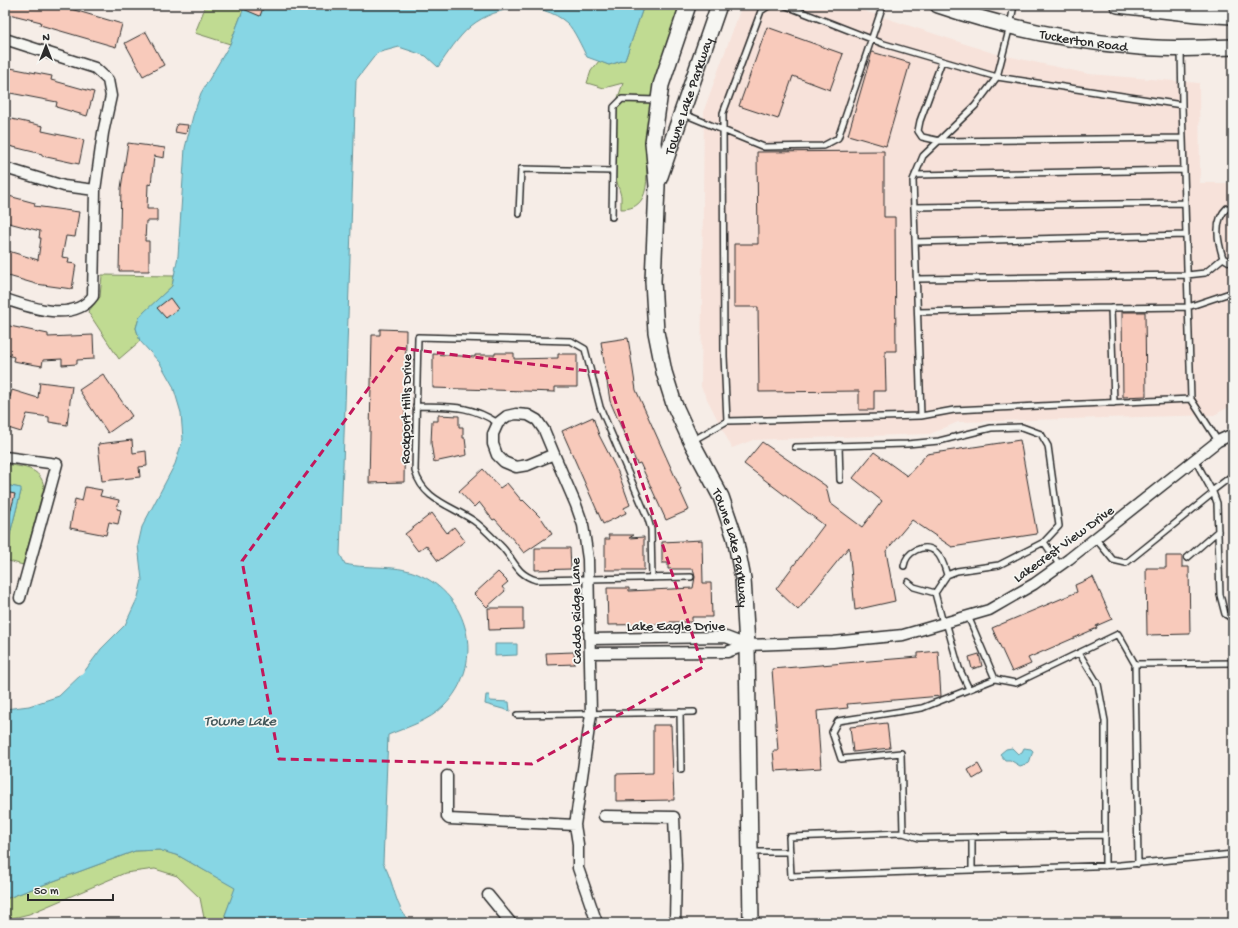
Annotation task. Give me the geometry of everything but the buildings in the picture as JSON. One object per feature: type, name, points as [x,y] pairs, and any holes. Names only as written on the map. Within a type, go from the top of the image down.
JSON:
[{"type":"street","name":"Towne Lake Parkway","points":[[688,5],[669,57],[658,100],[652,142],[657,186],[653,281],[656,332],[664,372],[674,404],[691,442],[721,497],[735,538],[743,579],[747,645],[751,923]]},
{"type":"street","name":"Towne Lake Parkway","points":[[657,186],[681,112],[719,5]]},
{"type":"street","name":"Tuckerton Road","points":[[938,5],[1010,26],[1074,39],[1131,47],[1181,49],[1233,47]]},
{"type":"street","points":[[1118,5],[1197,14],[1233,16]]},
{"type":"street","points":[[5,39],[95,68],[108,80],[111,96],[103,133],[96,190],[94,286],[92,296],[87,305],[67,311],[50,310],[5,300]]},
{"type":"street","points":[[5,168],[64,186],[96,190]]},
{"type":"street","name":"Caddo Ridge Lane","points":[[498,424],[507,416],[516,414],[532,417],[544,430],[583,525],[587,544],[591,714],[575,825],[578,844],[578,868],[596,923]]},
{"type":"street","points":[[498,424],[493,434],[493,444],[497,455],[504,462],[516,467],[528,465],[554,454]]},
{"type":"street","name":"Lakecrest View Drive","points":[[747,645],[833,642],[903,635],[989,610],[1034,584],[1060,566],[1218,442],[1233,434]]},
{"type":"street","points":[[5,457],[57,464],[20,598]]},
{"type":"street","name":"Lake Eagle Drive","points":[[590,639],[726,637],[747,645]]},
{"type":"street","name":"Lake Eagle Drive","points":[[590,653],[727,652],[747,645]]},
{"type":"street","points":[[446,776],[446,817],[449,819],[575,825]]},
{"type":"street","points":[[604,816],[674,817],[676,865],[675,923]]},
{"type":"street","points":[[488,895],[511,923]]},
{"type":"lane","points":[[727,421],[724,324],[724,113],[761,11],[770,5]]},
{"type":"lane","points":[[784,5],[872,38],[884,44],[997,77],[1182,105]]},
{"type":"lane","points":[[681,112],[764,147],[823,146],[838,138],[883,5]]},
{"type":"lane","points":[[921,416],[913,180],[923,156],[975,106],[997,77],[1014,5]]},
{"type":"lane","points":[[1181,49],[1191,399],[1218,442]]},
{"type":"lane","points":[[942,61],[920,120],[918,131],[922,137],[940,141],[1183,138]]},
{"type":"lane","points":[[612,217],[614,107],[622,99],[658,100]]},
{"type":"lane","points":[[520,214],[521,169],[612,171]]},
{"type":"lane","points":[[915,175],[1184,170]]},
{"type":"lane","points":[[914,207],[1185,203]]},
{"type":"lane","points":[[1233,208],[1226,208],[1220,214],[1218,222],[1219,246],[1223,258],[1233,264]]},
{"type":"lane","points":[[915,242],[1186,235]]},
{"type":"lane","points":[[917,280],[1187,275],[1205,273],[1223,258]]},
{"type":"lane","points":[[918,312],[1188,307],[1233,292]]},
{"type":"lane","points":[[1111,308],[1114,403]]},
{"type":"lane","name":"Rockport Hills Drive","points":[[652,578],[651,529],[600,407],[584,349],[572,341],[418,337],[415,471],[423,489],[434,499],[475,522],[504,549],[519,571],[527,577],[536,580],[652,578],[691,577]]},
{"type":"lane","points":[[691,442],[727,421],[921,416],[954,410],[1191,399]]},
{"type":"lane","points":[[416,406],[461,407],[474,410],[498,424]]},
{"type":"lane","points":[[795,447],[906,444],[939,440],[991,428],[1022,427],[1041,434],[1048,446],[1059,526],[1044,542],[999,565],[957,571],[947,575],[935,593]]},
{"type":"lane","points":[[839,445],[840,480]]},
{"type":"lane","points":[[1195,460],[1213,492],[1217,503],[1220,594],[1225,614],[1233,619]]},
{"type":"lane","points":[[1096,539],[1113,560],[1126,563],[1233,475]]},
{"type":"lane","points":[[1187,558],[1218,531]]},
{"type":"lane","points":[[1044,542],[1060,566]]},
{"type":"lane","points":[[904,566],[908,556],[912,552],[921,549],[931,549],[937,553],[947,575]]},
{"type":"lane","points":[[908,582],[914,587],[935,593]]},
{"type":"lane","points":[[935,593],[958,668],[969,689]]},
{"type":"lane","points":[[968,616],[995,679]]},
{"type":"lane","points":[[903,833],[901,754],[841,759],[832,732],[838,721],[922,708],[995,679],[1016,683],[1118,634],[1135,664],[1138,864]]},
{"type":"lane","points":[[1079,652],[1098,684],[1105,721],[1105,866]]},
{"type":"lane","points":[[1135,664],[1233,663]]},
{"type":"lane","points":[[680,712],[681,770]]},
{"type":"lane","points":[[516,715],[694,712]]},
{"type":"lane","points":[[1105,835],[919,838],[903,833],[789,837],[791,876],[1105,866],[1233,854]]},
{"type":"lane","points":[[972,837],[972,870]]},
{"type":"lane","points":[[750,852],[790,852]]},
{"type":"highlighted area","points":[[398,348],[606,373],[703,667],[532,764],[279,759],[242,561]]},
{"type":"shaded area","points":[[742,5],[846,5],[993,53],[1089,74],[1199,83],[1200,183],[1233,183],[1233,405],[1214,415],[958,422],[930,434],[753,440],[732,448],[701,387],[704,110]]},
{"type":"green space","points":[[206,5],[245,5],[230,44],[195,33]]},
{"type":"green space","points":[[644,5],[681,5],[662,78],[650,133],[647,151],[646,188],[642,199],[636,206],[621,209],[621,196],[613,168],[612,116],[623,83],[604,88],[587,83],[591,71],[599,61],[609,65],[625,60]]},
{"type":"green space","points":[[102,275],[174,276],[172,286],[139,318],[136,328],[140,341],[119,359],[88,312],[100,297]]},
{"type":"green space","points":[[5,464],[30,469],[39,475],[44,487],[23,565],[5,560],[5,543],[8,542],[21,491],[20,488],[5,485]]},
{"type":"green space","points":[[160,850],[179,856],[236,888],[225,915],[227,923],[205,923],[200,898],[177,876],[155,869],[125,873],[29,914],[5,920],[5,899],[135,851]]},
{"type":"water","name":"Towne Lake","points":[[245,5],[644,5],[625,60],[609,65],[587,57],[570,26],[556,16],[545,11],[532,8],[519,8],[493,13],[471,26],[457,40],[438,67],[426,56],[399,47],[377,53],[356,80],[340,554],[345,564],[403,569],[422,576],[439,587],[452,601],[461,617],[467,635],[468,654],[464,672],[457,690],[444,706],[432,716],[388,735],[383,863],[401,910],[411,923],[227,923],[225,915],[235,888],[179,856],[159,850],[135,851],[5,899],[5,709],[29,706],[59,696],[84,672],[101,649],[125,625],[138,597],[142,580],[138,545],[142,527],[175,464],[183,439],[181,413],[173,386],[160,363],[140,341],[136,328],[139,318],[144,312],[172,286],[178,256],[185,148],[193,116],[201,93],[230,44]]},
{"type":"water","points":[[5,485],[21,488],[21,491],[8,542],[5,543]]},
{"type":"water","points":[[495,644],[517,644],[517,655],[495,656]]},
{"type":"water","points":[[486,695],[489,695],[490,701],[509,702],[510,711],[485,704]]},
{"type":"water","points":[[1012,748],[1018,754],[1022,752],[1024,748],[1031,749],[1033,751],[1029,763],[1020,766],[1010,760],[1005,760],[1000,754],[1006,749]]}]
